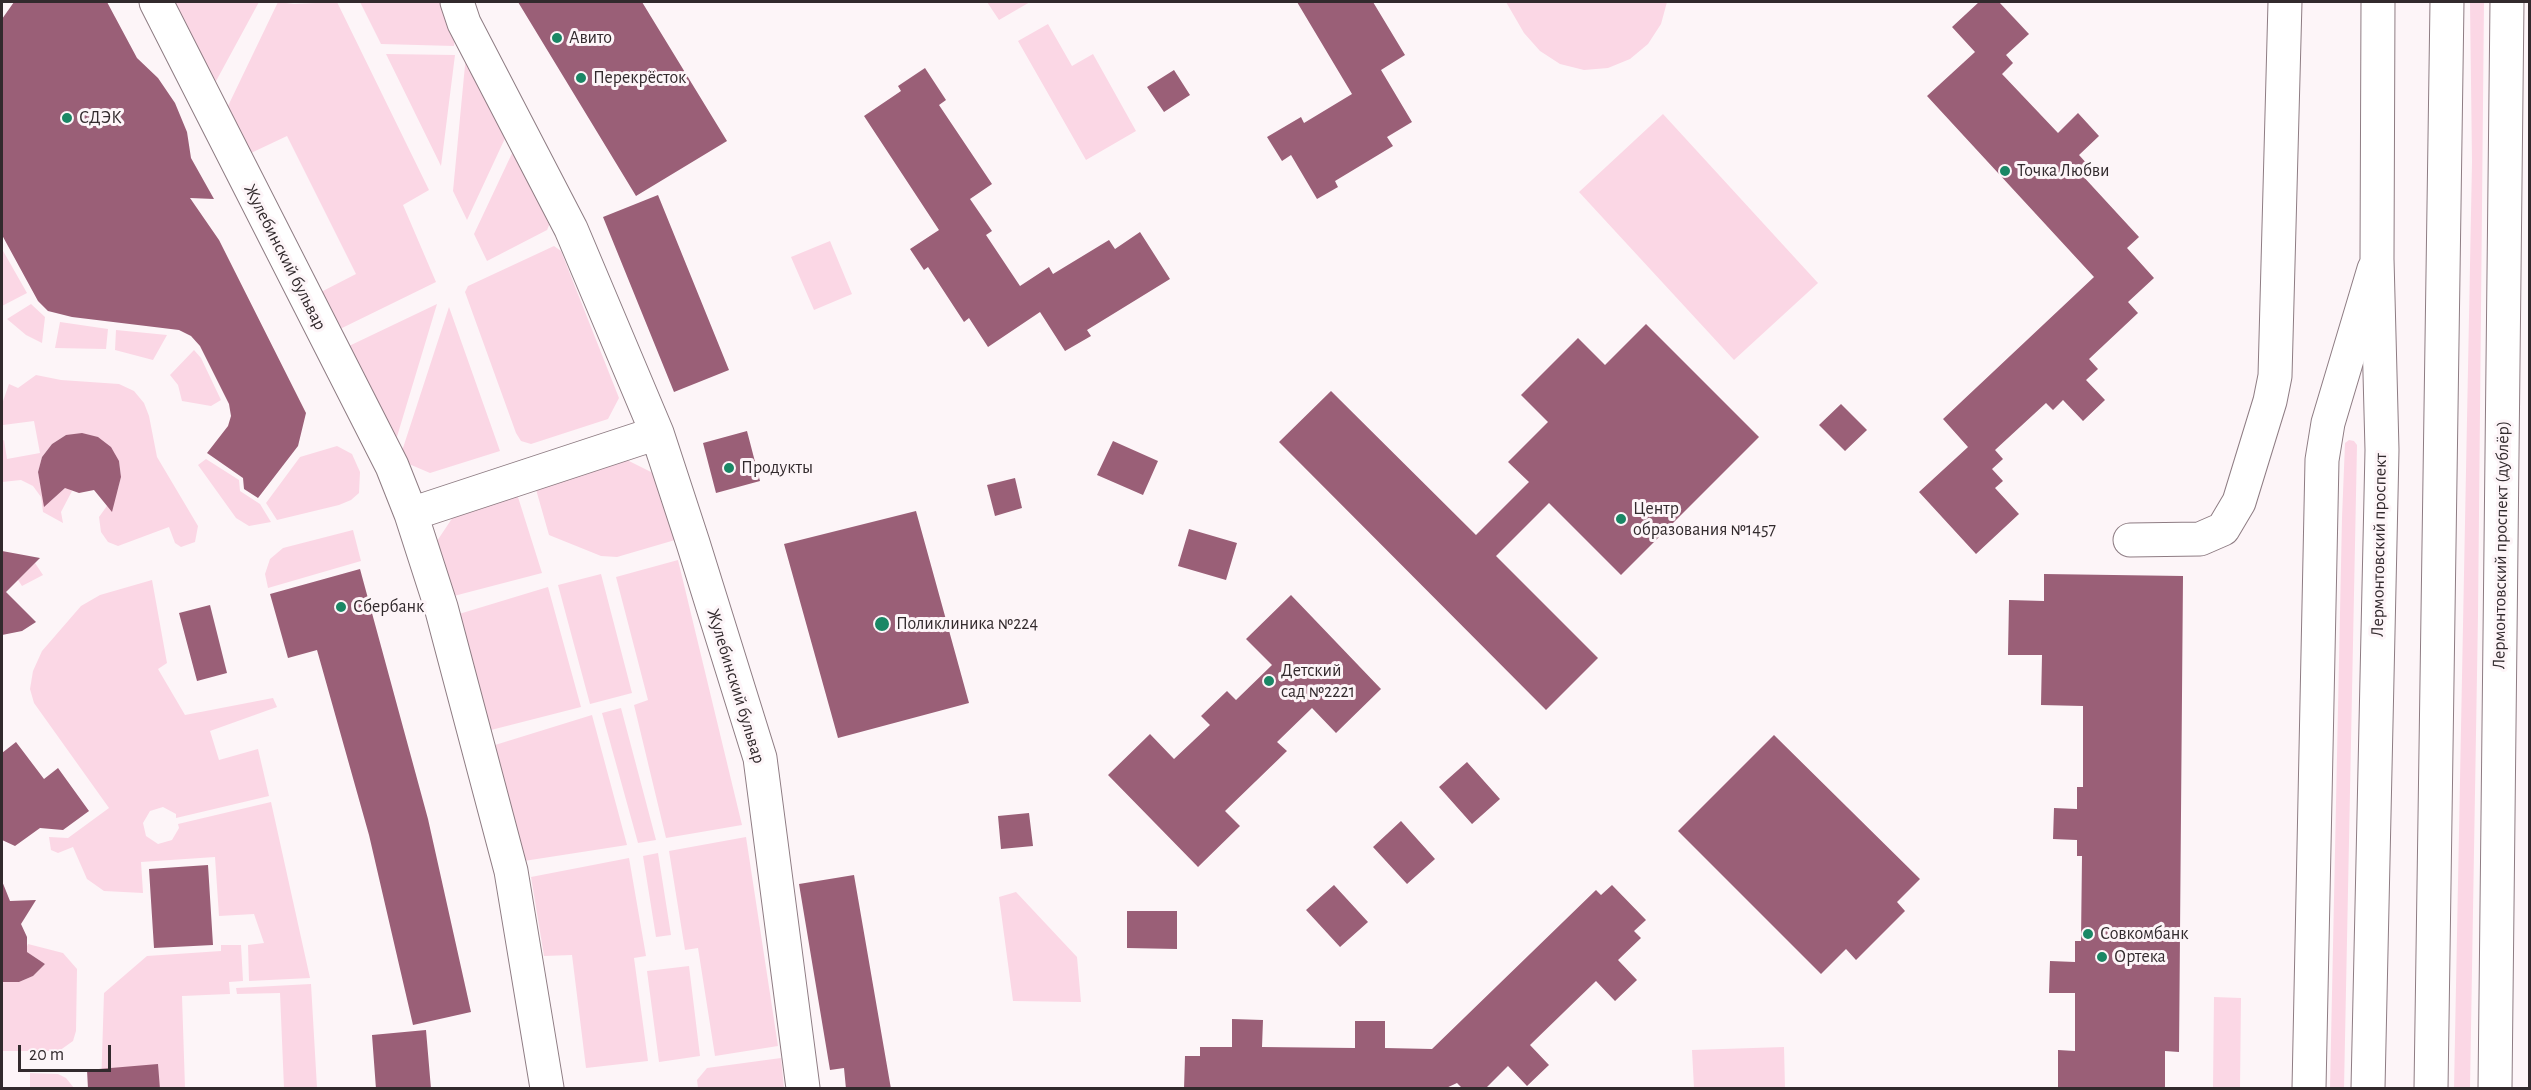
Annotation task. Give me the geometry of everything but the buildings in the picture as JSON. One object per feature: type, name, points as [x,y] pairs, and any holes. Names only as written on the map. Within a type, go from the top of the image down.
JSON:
[{"type":"street","name":"Жулебинский бульвар","points":[[156,2],[392,466],[411,514],[444,619],[511,871],[547,1089]]},
{"type":"street","name":"Жулебинский бульвар","points":[[457,2],[464,22],[571,229],[657,433],[760,758],[803,1089]]},
{"type":"street","points":[[2130,540],[2200,539],[2223,529],[2239,502],[2270,401],[2275,376],[2285,2]]},
{"type":"street","name":"Лермонтовский проспект","points":[[2368,1089],[2382,450],[2377,259],[2378,2]]},
{"type":"street","points":[[2431,1089],[2447,2]]},
{"type":"street","name":"Лермонтовский проспект (дублёр)","points":[[2495,1089],[2507,2]]},
{"type":"street","points":[[2309,1089],[2322,460],[2328,423],[2377,259]]},
{"type":"street","points":[[411,514],[657,433]]},
{"type":"shaded area","points":[[174,2],[259,2],[215,83]]},
{"type":"shaded area","points":[[278,2],[294,4],[337,2],[429,190],[403,205],[436,282],[340,329],[321,292],[356,274],[287,136],[251,153],[228,106]]},
{"type":"shaded area","points":[[360,2],[440,2],[455,37],[454,46],[381,44]]},
{"type":"shaded area","points":[[987,2],[1030,2],[999,20]]},
{"type":"shaded area","points":[[1506,2],[1667,2],[1661,24],[1648,44],[1630,59],[1608,68],[1584,70],[1560,64],[1540,51],[1524,33]]},
{"type":"shaded area","points":[[2470,2],[2484,2],[2478,615],[2470,1088],[2454,1088],[2472,162]]},
{"type":"shaded area","points":[[1048,24],[1072,66],[1093,54],[1136,131],[1086,160],[1018,41]]},
{"type":"shaded area","points":[[386,54],[455,55],[441,166]]},
{"type":"shaded area","points":[[466,55],[507,134],[467,220],[453,191]]},
{"type":"shaded area","points":[[1663,114],[1818,283],[1734,360],[1579,192]]},
{"type":"shaded area","points":[[515,147],[551,221],[547,230],[487,261],[474,234]]},
{"type":"shaded area","points":[[830,241],[852,294],[814,310],[791,257]]},
{"type":"shaded area","points":[[554,246],[561,251],[619,398],[608,419],[531,444],[521,441],[516,433],[465,292],[468,286]]},
{"type":"shaded area","points":[[2,249],[27,293],[2,306]]},
{"type":"shaded area","points":[[31,304],[45,317],[42,343],[26,335],[7,319]]},
{"type":"shaded area","points":[[437,304],[396,440],[349,346]]},
{"type":"shaded area","points":[[449,307],[500,451],[430,473],[409,464],[402,451]]},
{"type":"shaded area","points":[[60,322],[108,329],[106,349],[55,348]]},
{"type":"shaded area","points":[[116,330],[167,335],[153,360],[115,350]]},
{"type":"shaded area","points":[[194,350],[201,358],[221,400],[211,406],[182,401],[178,385],[170,375]]},
{"type":"shaded area","points":[[36,375],[61,380],[119,384],[134,391],[144,403],[149,416],[157,457],[198,526],[195,542],[181,547],[175,543],[169,527],[118,546],[108,542],[101,532],[99,517],[117,492],[121,477],[119,461],[66,435],[52,444],[42,457],[38,472],[41,488],[49,502],[66,487],[72,491],[61,512],[63,523],[43,512],[41,497],[33,486],[21,480],[2,482],[2,441],[4,440],[7,459],[40,453],[34,421],[3,425],[2,432],[2,404],[9,384],[18,388]]},
{"type":"shaded area","points":[[2349,440],[2354,441],[2357,445],[2344,1088],[2330,1088],[2342,518],[2345,443]]},
{"type":"shaded area","points":[[337,446],[352,454],[360,472],[359,493],[351,500],[339,505],[277,520],[266,503],[300,457]]},
{"type":"shaded area","points":[[206,459],[239,480],[240,491],[260,504],[271,522],[249,526],[236,518],[198,465]]},
{"type":"shaded area","points":[[627,460],[653,473],[675,540],[617,557],[601,556],[549,535],[535,486]]},
{"type":"shaded area","points":[[517,494],[542,573],[450,597],[435,544],[453,517]]},
{"type":"shaded area","points":[[353,530],[361,561],[268,588],[265,574],[270,559],[283,548]]},
{"type":"shaded area","points":[[678,560],[742,825],[666,838],[634,705],[648,700],[616,577]]},
{"type":"shaded area","points":[[35,563],[43,575],[22,586],[18,580]]},
{"type":"shaded area","points":[[601,574],[632,693],[590,704],[558,585]]},
{"type":"shaded area","points":[[152,580],[167,663],[158,669],[185,715],[273,698],[277,707],[210,731],[219,760],[258,749],[269,796],[176,818],[176,814],[163,807],[150,811],[143,823],[146,836],[158,844],[172,840],[179,828],[178,824],[271,802],[310,978],[249,981],[248,945],[264,943],[254,914],[219,916],[215,857],[141,862],[143,893],[104,891],[87,879],[73,847],[58,853],[51,850],[49,837],[68,838],[109,808],[34,703],[30,689],[33,671],[42,651],[81,606],[100,595]]},
{"type":"shaded area","points":[[548,587],[581,707],[491,730],[459,614]]},
{"type":"shaded area","points":[[621,708],[656,840],[638,843],[602,713]]},
{"type":"shaded area","points":[[592,715],[627,845],[524,861],[495,745]]},
{"type":"shaded area","points":[[746,837],[778,1046],[715,1056],[698,948],[685,950],[669,851]]},
{"type":"shaded area","points":[[658,853],[671,935],[656,937],[643,856]]},
{"type":"shaded area","points":[[629,858],[646,956],[634,958],[648,1061],[586,1068],[572,955],[544,956],[531,877]]},
{"type":"shaded area","points":[[1016,892],[1077,957],[1081,1002],[1013,1001],[999,897]]},
{"type":"shaded area","points":[[28,944],[63,953],[77,969],[76,1031],[73,1041],[59,1051],[2,1051],[2,982],[19,982],[33,976],[45,964],[25,951]]},
{"type":"shaded area","points":[[221,945],[241,945],[243,981],[229,982],[230,994],[182,996],[185,1088],[101,1088],[104,993],[147,956],[221,951]]},
{"type":"shaded area","points":[[689,966],[700,1056],[659,1062],[647,971]]},
{"type":"shaded area","points":[[311,984],[317,1088],[284,1088],[280,993],[237,994],[236,988]]},
{"type":"shaded area","points":[[2214,997],[2241,998],[2240,1088],[2213,1088]]},
{"type":"shaded area","points":[[1784,1047],[1785,1088],[1694,1088],[1692,1050]]},
{"type":"shaded area","points":[[781,1058],[784,1088],[698,1088],[697,1080],[707,1068]]},
{"type":"shaded area","points":[[30,1073],[58,1074],[66,1078],[74,1088],[30,1088]]},
{"type":"place","name":"Авито","points":[[557,38]]},
{"type":"place","name":"Перекрёсток","points":[[581,78]]},
{"type":"place","name":"СДЭК","points":[[67,118]]},
{"type":"place","name":"Точка Любви","points":[[2005,171]]},
{"type":"place","name":"Продукты","points":[[729,468]]},
{"type":"place","name":"Центр образования №1457","points":[[1621,519]]},
{"type":"place","name":"Сбербанк","points":[[341,607]]},
{"type":"place","name":"Поликлиника №224","points":[[882,624]]},
{"type":"place","name":"Детский сад №2221","points":[[1269,681]]},
{"type":"place","name":"Совкомбанк","points":[[2088,934]]},
{"type":"place","name":"Ортека","points":[[2102,957]]}]
